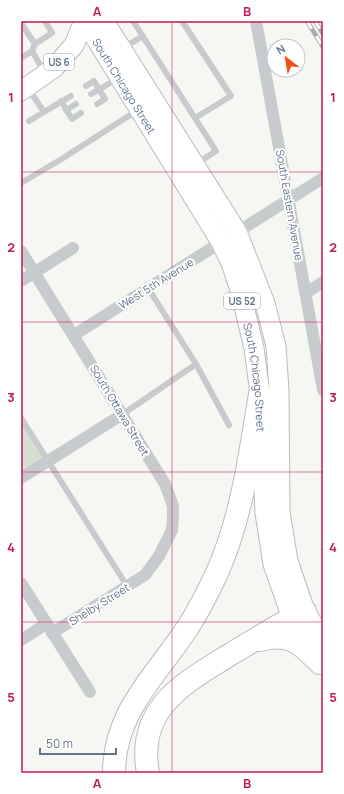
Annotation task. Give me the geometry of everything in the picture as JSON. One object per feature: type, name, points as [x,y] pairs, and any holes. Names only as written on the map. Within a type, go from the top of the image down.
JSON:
[{"type":"highway","points":[[114,773],[118,737],[131,706],[187,628],[204,599],[217,572],[237,514],[249,462],[260,394]]},
{"type":"highway","points":[[148,773],[145,759],[147,736],[156,714],[164,703],[183,684],[298,615]]},
{"type":"highway","points":[[249,644],[270,638],[283,637],[292,639],[301,644],[321,665]]},
{"type":"main road","name":"US 6","points":[[23,88],[54,68],[74,45],[84,21]]},
{"type":"main road","name":"South Chicago Street","points":[[84,21],[221,242],[230,263],[242,298],[254,348],[260,394],[265,513],[273,564],[321,665]]},
{"type":"main road","name":"South Chicago Street","points":[[104,21],[237,232],[265,303],[276,346],[279,391],[280,512],[288,561],[298,615],[323,641]]},
{"type":"street","name":"South Eastern Avenue","points":[[256,21],[290,199],[306,293],[320,349],[323,390]]},
{"type":"street","name":"West 5th Avenue","points":[[74,335],[323,178]]},
{"type":"street","points":[[21,281],[73,248]]},
{"type":"street","name":"South Ottawa Street","points":[[21,252],[74,335],[165,484],[173,506],[172,530],[167,543],[145,575]]},
{"type":"street","points":[[306,293],[323,282]]},
{"type":"street","points":[[21,478],[123,414]]},
{"type":"street","name":"Shelby Street","points":[[21,640],[49,629],[128,586],[145,575]]},
{"type":"street","points":[[21,584],[90,692]]},
{"type":"lane","points":[[133,21],[216,151],[195,165]]},
{"type":"lane","points":[[182,21],[231,96],[195,118]]},
{"type":"lane","points":[[21,58],[32,51],[35,44],[52,33],[42,22]]},
{"type":"lane","points":[[21,23],[28,29],[35,44]]},
{"type":"lane","points":[[122,48],[143,36]]},
{"type":"lane","points":[[32,51],[46,74]]},
{"type":"lane","points":[[91,94],[119,77]]},
{"type":"lane","points":[[86,86],[94,81],[99,89],[105,99],[97,104]]},
{"type":"lane","points":[[23,88],[44,112]]},
{"type":"lane","points":[[29,121],[71,96]]},
{"type":"lane","points":[[61,102],[72,118],[81,113]]},
{"type":"lane","points":[[66,110],[76,104]]},
{"type":"lane","points":[[21,183],[60,160],[139,109]]},
{"type":"lane","points":[[148,288],[196,364],[228,425]]},
{"type":"lane","points":[[123,414],[196,364]]},
{"type":"lane","points":[[21,418],[128,586]]},
{"type":"shaded area","points":[[21,420],[47,460],[21,477]]},
{"type":"railway","points":[[307,21],[323,47]]},
{"type":"railway","points":[[315,21],[323,34]]}]
